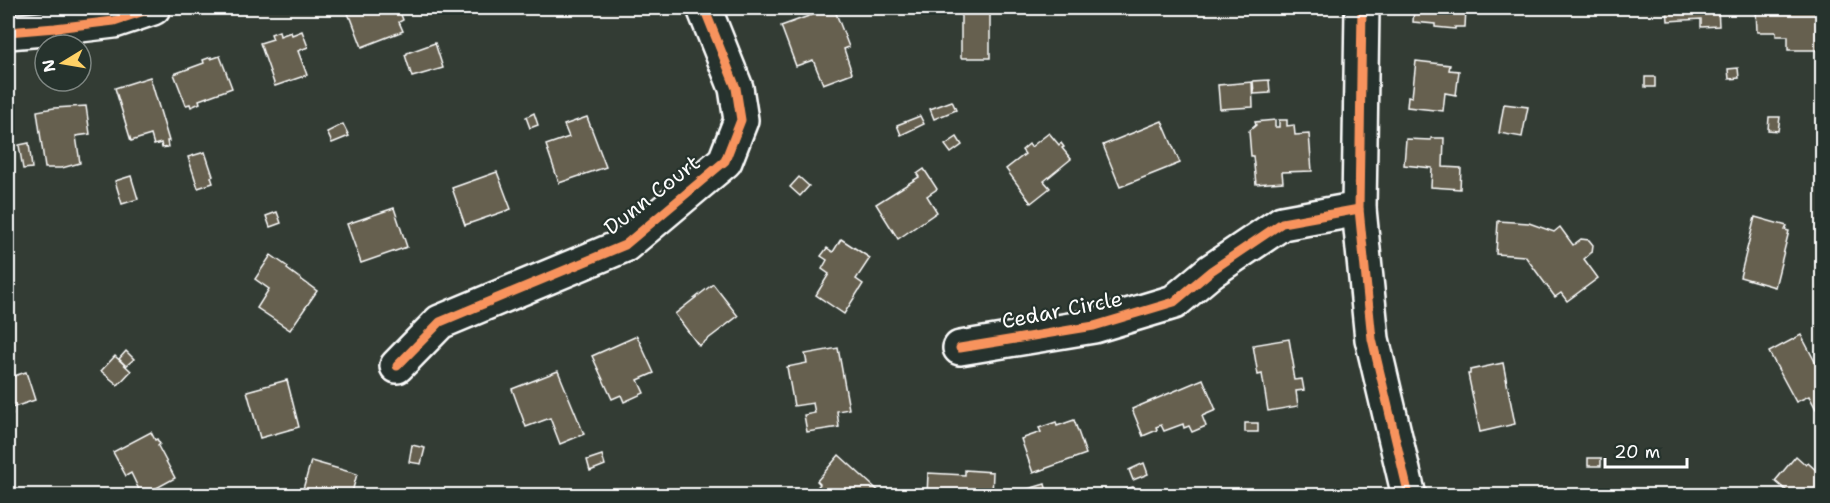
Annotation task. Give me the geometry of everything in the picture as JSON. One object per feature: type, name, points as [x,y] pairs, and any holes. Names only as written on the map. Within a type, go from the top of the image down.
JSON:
[{"type":"street","points":[[8,32],[114,21],[153,8]]},
{"type":"street","name":"Dunn Court","points":[[396,366],[440,322],[625,245],[725,161],[741,120],[736,88],[704,8]]},
{"type":"street","points":[[1362,8],[1359,209],[1372,339],[1409,495]]},
{"type":"street","name":"Cedar Circle","points":[[960,348],[1094,326],[1174,302],[1211,271],[1282,223],[1359,209]]},
{"type":"building","points":[[394,8],[396,13],[400,12],[403,20],[399,22],[403,31],[362,47],[346,9]]},
{"type":"building","points":[[834,8],[849,47],[844,49],[852,73],[823,84],[813,60],[796,66],[781,26]]},
{"type":"building","points":[[961,8],[990,8],[990,58],[961,58]]},
{"type":"building","points":[[1414,8],[1466,8],[1465,27],[1455,27],[1455,29],[1413,22]]},
{"type":"building","points":[[1667,8],[1718,8],[1719,26],[1701,27],[1701,19],[1668,21]]},
{"type":"building","points":[[1756,8],[1822,8],[1822,50],[1788,50],[1788,36],[1776,36],[1776,32],[1757,32]]},
{"type":"building","points":[[279,31],[280,36],[302,31],[308,47],[298,51],[307,75],[275,86],[260,43],[273,39],[271,34]]},
{"type":"building","points":[[435,43],[443,68],[412,77],[405,55]]},
{"type":"building","points":[[220,56],[232,88],[199,100],[200,103],[191,107],[190,104],[186,105],[174,74],[204,63],[203,60]]},
{"type":"building","points":[[1416,61],[1450,65],[1449,70],[1459,71],[1456,95],[1445,93],[1443,111],[1407,107],[1408,96],[1412,97]]},
{"type":"building","points":[[1738,68],[1739,78],[1729,79],[1728,69]]},
{"type":"building","points":[[150,77],[169,141],[167,141],[168,147],[162,148],[161,143],[154,145],[151,135],[131,141],[115,88]]},
{"type":"building","points":[[1645,77],[1655,77],[1655,87],[1645,87]]},
{"type":"building","points":[[1269,80],[1270,93],[1254,94],[1253,81]]},
{"type":"building","points":[[1252,82],[1253,107],[1220,109],[1218,85]]},
{"type":"building","points":[[952,101],[956,110],[934,119],[930,109]]},
{"type":"building","points":[[1504,104],[1528,107],[1522,137],[1499,133]]},
{"type":"building","points":[[86,106],[90,134],[76,136],[80,163],[62,168],[45,168],[37,111]]},
{"type":"building","points":[[534,113],[538,125],[530,128],[526,117]]},
{"type":"building","points":[[920,116],[924,124],[901,135],[897,125]]},
{"type":"building","points":[[587,117],[606,167],[559,183],[546,145],[569,137],[564,125]]},
{"type":"building","points":[[1769,117],[1780,117],[1778,131],[1768,130]]},
{"type":"building","points":[[1275,120],[1275,127],[1279,127],[1279,120],[1287,120],[1287,126],[1294,125],[1295,135],[1309,134],[1312,171],[1282,172],[1283,182],[1256,184],[1249,131],[1256,125],[1255,122]]},
{"type":"building","points":[[1162,121],[1180,163],[1120,187],[1103,145]]},
{"type":"building","points":[[343,124],[349,136],[332,143],[327,132]]},
{"type":"building","points":[[1049,133],[1059,145],[1061,143],[1064,147],[1062,148],[1071,159],[1044,181],[1050,188],[1031,203],[1006,169],[1025,154],[1022,150],[1029,144],[1031,147]]},
{"type":"building","points":[[957,137],[962,145],[951,153],[945,145]]},
{"type":"building","points":[[1431,138],[1444,138],[1443,167],[1461,168],[1460,189],[1431,187],[1432,168],[1404,165],[1406,139],[1431,140]]},
{"type":"building","points":[[29,143],[32,168],[23,169],[19,145]]},
{"type":"building","points":[[205,152],[213,183],[198,188],[188,157]]},
{"type":"building","points":[[924,169],[937,189],[927,196],[937,212],[898,239],[876,204],[919,177],[917,174]]},
{"type":"building","points":[[497,172],[511,209],[465,225],[452,188]]},
{"type":"building","points":[[131,176],[138,199],[122,204],[115,181]]},
{"type":"building","points":[[799,177],[809,186],[800,196],[790,187]]},
{"type":"building","points":[[394,208],[407,247],[361,263],[347,224]]},
{"type":"building","points":[[277,212],[281,223],[270,227],[266,216]]},
{"type":"building","points":[[1755,217],[1787,226],[1785,230],[1789,231],[1775,287],[1740,277]]},
{"type":"building","points":[[1498,221],[1529,223],[1554,232],[1560,227],[1573,245],[1581,239],[1589,240],[1593,245],[1592,252],[1584,259],[1598,278],[1567,301],[1561,293],[1555,297],[1525,256],[1496,254]]},
{"type":"building","points":[[841,239],[870,258],[856,279],[863,284],[844,314],[816,295],[829,274],[822,269],[827,260],[821,256],[827,248],[833,252]]},
{"type":"building","points":[[271,255],[317,291],[290,330],[257,308],[269,289],[255,279]]},
{"type":"building","points":[[713,284],[738,316],[699,346],[675,314]]},
{"type":"building","points":[[1801,335],[1822,375],[1822,406],[1816,409],[1809,396],[1796,402],[1769,352]]},
{"type":"building","points":[[637,336],[654,373],[638,380],[644,393],[624,402],[621,395],[612,399],[592,356]]},
{"type":"building","points":[[1289,339],[1294,380],[1302,379],[1304,390],[1296,391],[1298,406],[1268,411],[1262,374],[1258,375],[1253,345]]},
{"type":"building","points":[[838,348],[849,409],[837,411],[839,427],[807,432],[804,415],[815,413],[813,403],[794,406],[787,367],[807,363],[805,354]]},
{"type":"building","points":[[126,351],[134,359],[126,366],[119,359]]},
{"type":"building","points":[[115,356],[131,371],[118,385],[101,371]]},
{"type":"building","points":[[1503,363],[1515,424],[1480,432],[1468,374],[1470,370]]},
{"type":"building","points":[[558,371],[584,434],[560,444],[550,418],[526,427],[512,389]]},
{"type":"building","points":[[26,372],[35,400],[11,408],[12,414],[8,415],[8,378]]},
{"type":"building","points":[[1203,379],[1216,410],[1202,416],[1206,426],[1192,432],[1189,426],[1184,428],[1183,424],[1164,431],[1161,425],[1156,427],[1157,430],[1143,436],[1132,409]]},
{"type":"building","points":[[287,380],[299,427],[260,438],[247,391]]},
{"type":"building","points":[[1074,420],[1086,454],[1033,473],[1021,439],[1041,432],[1039,428],[1056,422],[1057,426]]},
{"type":"building","points":[[1245,423],[1258,423],[1258,432],[1245,432]]},
{"type":"building","points":[[151,432],[160,444],[158,446],[175,478],[142,496],[131,473],[126,476],[113,452]]},
{"type":"building","points":[[412,445],[425,448],[421,464],[409,462]]},
{"type":"building","points":[[602,455],[605,465],[590,471],[587,460]]},
{"type":"building","points":[[839,455],[884,496],[810,496],[820,484],[817,481]]},
{"type":"building","points":[[1796,456],[1819,473],[1822,471],[1822,496],[1793,496],[1775,481]]},
{"type":"building","points":[[1588,458],[1601,458],[1601,466],[1588,466]]},
{"type":"building","points":[[311,461],[357,474],[351,496],[301,496]]},
{"type":"building","points":[[1144,463],[1148,474],[1133,480],[1129,470]]},
{"type":"building","points":[[965,470],[993,472],[992,496],[927,496],[928,473],[965,475]]},
{"type":"building","points":[[1045,484],[1048,496],[1019,496],[1018,492]]},
{"type":"building","points":[[1133,487],[1135,494],[1125,496],[1123,490]]},
{"type":"building","points":[[1293,489],[1295,496],[1262,496]]},
{"type":"cycle path","points":[[8,32],[114,21],[153,8]]},
{"type":"cycle path","points":[[397,366],[440,322],[625,245],[725,161],[741,120],[736,88],[704,8]]},
{"type":"cycle path","points":[[1362,8],[1359,209],[1372,339],[1409,496]]},
{"type":"cycle path","points":[[960,348],[1094,326],[1174,302],[1211,271],[1282,223],[1359,209]]}]
